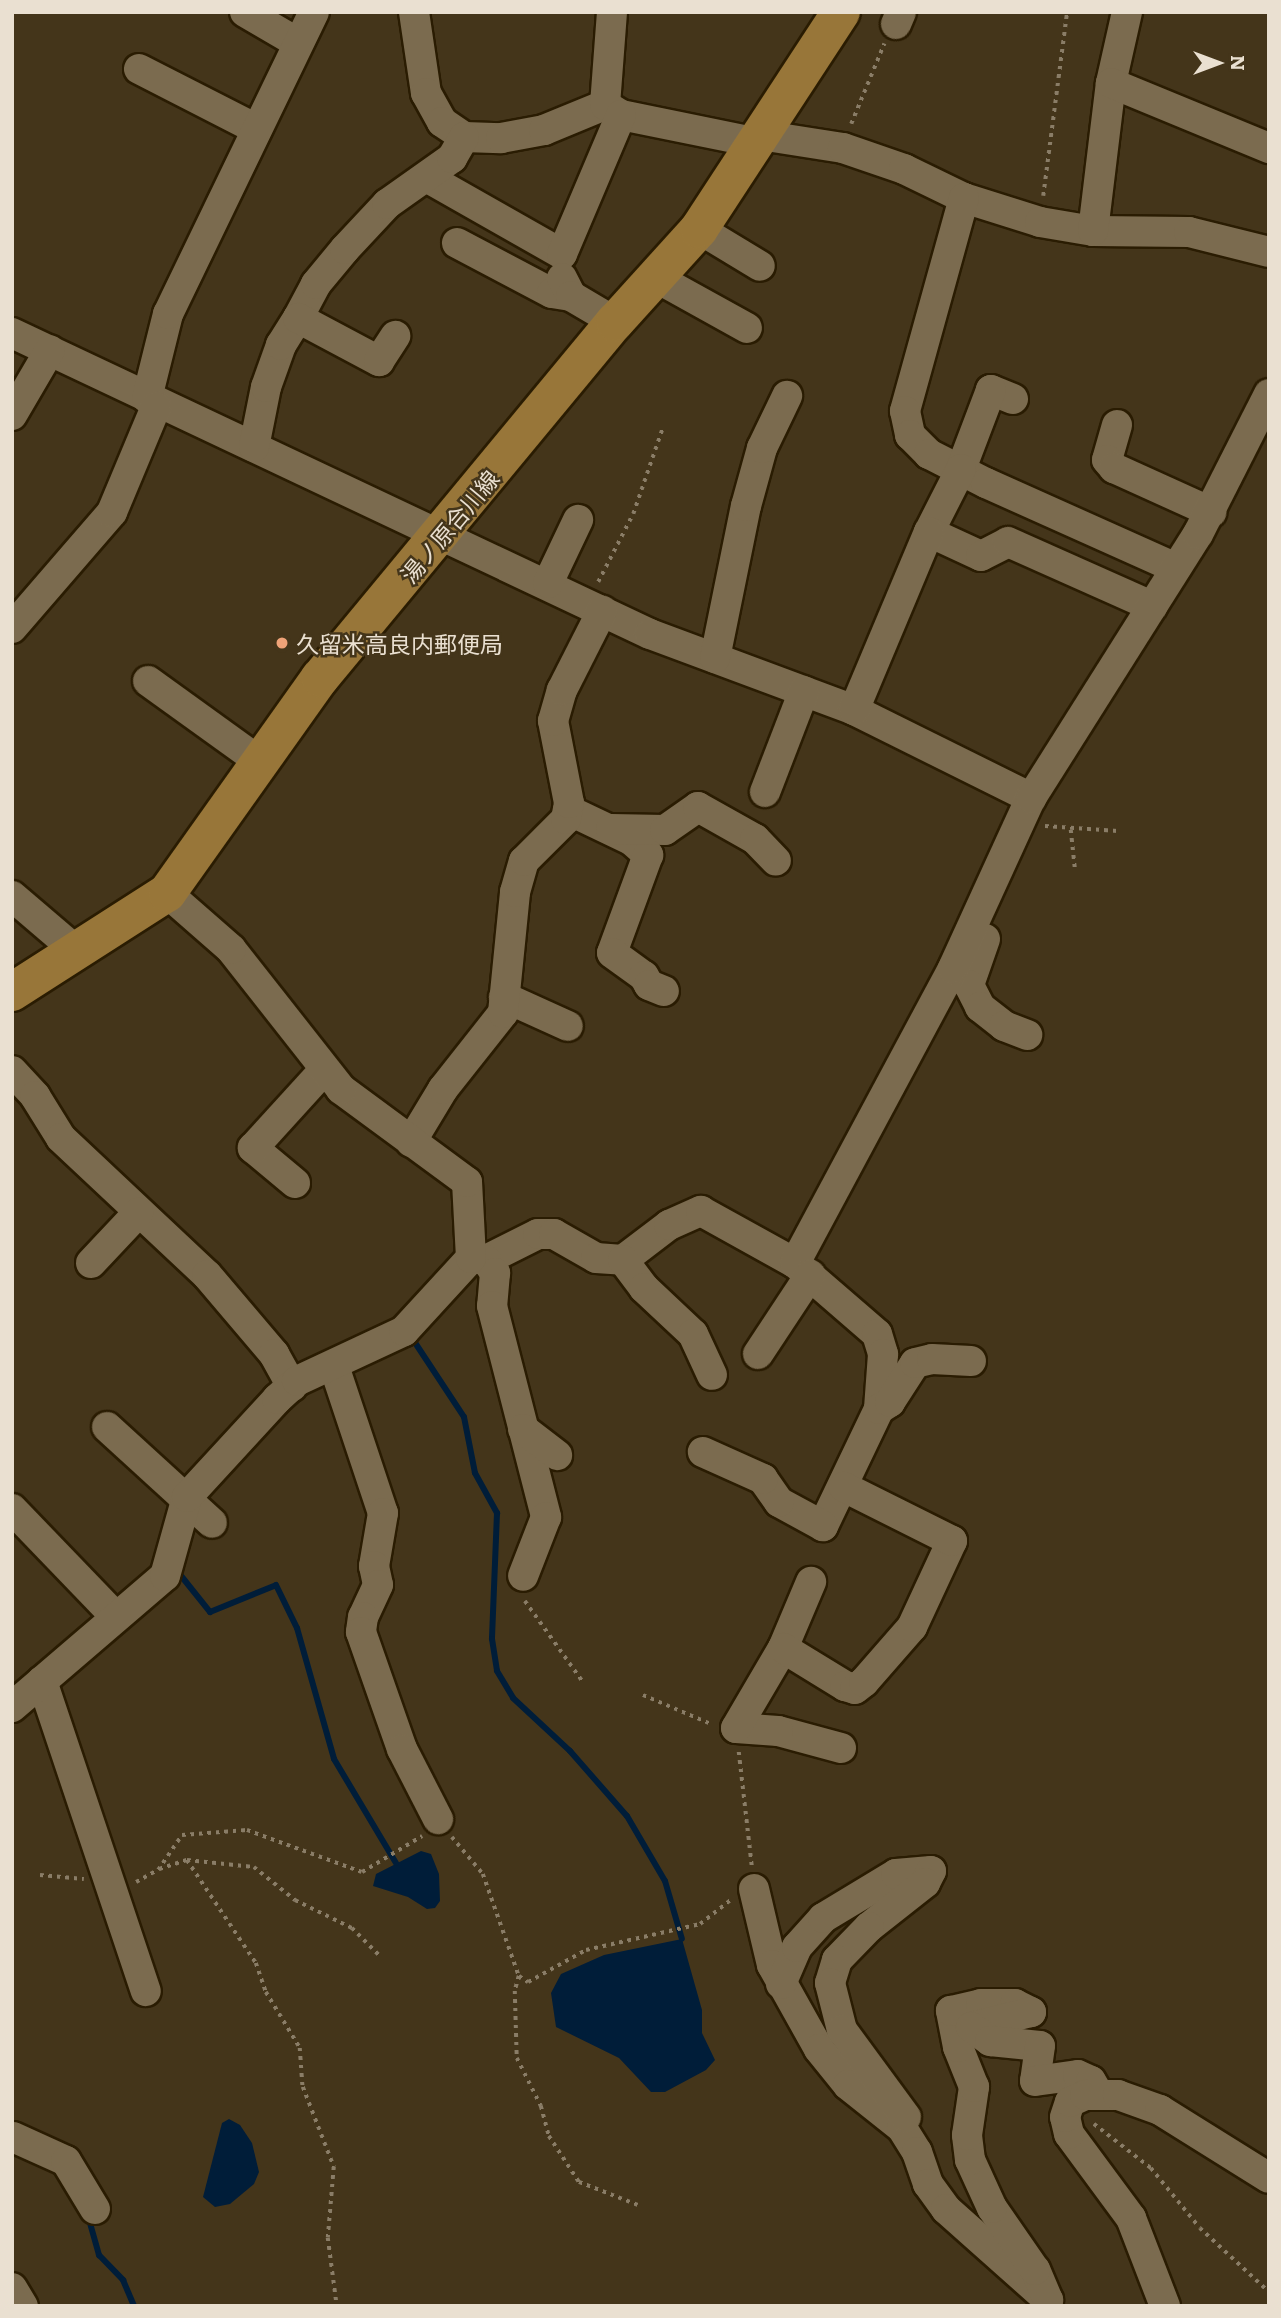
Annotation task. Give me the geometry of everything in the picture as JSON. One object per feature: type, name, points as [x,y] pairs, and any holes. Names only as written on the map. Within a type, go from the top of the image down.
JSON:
[{"type":"main road","name":"湯ノ原合川線","points":[[12,992],[74,948],[167,893],[320,678],[615,323],[699,229],[841,12]]},
{"type":"street","points":[[245,12],[298,43]]},
{"type":"street","points":[[12,628],[112,512],[152,403],[168,314],[314,12]]},
{"type":"street","points":[[414,12],[426,93],[442,122],[464,137],[501,138],[544,130],[613,110],[757,139],[843,148],[904,169],[964,198],[1040,222],[1093,231],[1189,232],[1269,252]]},
{"type":"street","points":[[571,296],[561,275],[562,254],[613,110],[612,12]]},
{"type":"street","points":[[1093,231],[1111,83],[1127,12]]},
{"type":"street","points":[[139,69],[256,129]]},
{"type":"street","points":[[1111,83],[1269,148]]},
{"type":"street","points":[[254,447],[265,387],[281,345],[316,284],[387,204],[428,178],[452,158],[464,137]]},
{"type":"street","points":[[428,178],[562,254]]},
{"type":"street","points":[[964,198],[905,411],[910,435],[929,454],[1176,568]]},
{"type":"street","points":[[699,229],[760,266]]},
{"type":"street","points":[[457,243],[552,293],[571,296],[615,323]]},
{"type":"street","points":[[655,277],[747,328]]},
{"type":"street","points":[[298,318],[379,361],[395,336]]},
{"type":"street","points":[[12,333],[152,403],[254,447],[594,606],[715,658],[854,710],[1031,799]]},
{"type":"street","points":[[12,415],[50,350]]},
{"type":"street","points":[[854,710],[929,531],[961,469],[991,390],[1013,399]]},
{"type":"street","points":[[758,1354],[941,992],[1031,799],[1263,424],[1269,394]]},
{"type":"street","points":[[715,658],[746,506],[762,448],[787,396]]},
{"type":"street","points":[[1117,425],[1107,460],[1114,468],[1210,512]]},
{"type":"street","points":[[548,583],[578,520]]},
{"type":"street","points":[[929,531],[981,556],[1008,542],[1152,606]]},
{"type":"street","points":[[411,1142],[443,1089],[503,1013],[514,892],[524,861],[566,819],[568,810],[553,721],[594,606]]},
{"type":"street","points":[[148,681],[259,761]]},
{"type":"street","points":[[765,792],[804,691]]},
{"type":"street","points":[[611,829],[665,830],[698,807],[755,839],[776,861]]},
{"type":"street","points":[[568,810],[611,829],[648,855],[612,953],[644,976],[649,985],[664,991]]},
{"type":"street","points":[[999,867],[1006,878],[1002,898],[969,985],[980,1007],[1004,1026],[1027,1035]]},
{"type":"street","points":[[167,893],[231,949],[323,1071],[411,1142],[467,1182],[479,1259],[495,1273],[492,1306],[546,1517],[523,1576]]},
{"type":"street","points":[[12,896],[74,948]]},
{"type":"street","points":[[505,997],[568,1026]]},
{"type":"street","points":[[12,1071],[35,1096],[61,1138],[207,1275],[274,1354],[292,1386]]},
{"type":"street","points":[[295,1184],[253,1148],[323,1071]]},
{"type":"street","points":[[12,1707],[165,1576],[186,1499],[292,1386],[404,1332],[479,1259],[519,1240],[546,1234],[573,1242],[596,1258],[623,1260],[669,1225],[701,1211],[802,1269],[877,1334],[883,1354],[879,1409],[844,1487],[823,1526],[779,1502],[763,1479],[703,1452]]},
{"type":"street","points":[[91,1264],[138,1213]]},
{"type":"street","points":[[623,1260],[644,1288],[692,1334],[712,1375]]},
{"type":"street","points":[[879,1409],[890,1402],[915,1363],[932,1359],[971,1362]]},
{"type":"street","points":[[334,1366],[383,1513],[374,1566],[379,1585],[363,1617],[362,1632],[402,1749],[440,1821]]},
{"type":"street","points":[[107,1427],[212,1523]]},
{"type":"street","points":[[523,1430],[557,1454]]},
{"type":"street","points":[[783,1648],[824,1676],[855,1689],[912,1627],[951,1541],[844,1487]]},
{"type":"street","points":[[13,1511],[116,1617]]},
{"type":"street","points":[[811,1583],[783,1648],[736,1728],[778,1731],[841,1748]]},
{"type":"street","points":[[41,1681],[146,1991]]},
{"type":"street","points":[[781,1984],[797,1947],[823,1918],[896,1874],[931,1871],[925,1883],[869,1927],[837,1961],[830,1983],[842,2030],[909,2122],[928,2184],[946,2208],[1048,2300],[1035,2270],[992,2208],[970,2160],[967,2135],[974,2087],[958,2048],[951,2011],[992,2004],[1015,2004],[1031,2012],[971,2027],[990,2041],[1040,2046],[1035,2081]]},
{"type":"street","points":[[754,1889],[772,1965],[818,2049],[848,2085],[902,2128],[917,2152]]},
{"type":"street","points":[[1035,2081],[1077,2075],[1091,2081],[1099,2095]]},
{"type":"street","points":[[1035,2081],[1068,2109]]},
{"type":"street","points":[[1165,2306],[1131,2218],[1069,2134],[1070,2102],[1085,2095],[1118,2095],[1160,2110],[1269,2178]]},
{"type":"street","points":[[12,2164],[17,2155],[13,2137]]},
{"type":"street","points":[[13,2137],[66,2161],[94,2209]]},
{"type":"street","points":[[12,2288],[23,2306]]},
{"type":"path","points":[[1040,222],[1067,12]]},
{"type":"path","points":[[843,148],[898,18]]},
{"type":"path","points":[[594,606],[633,514],[662,430]]},
{"type":"path","points":[[1049,827],[1118,831]]},
{"type":"path","points":[[1071,830],[1075,868]]},
{"type":"path","points":[[523,1576],[516,1588],[583,1682]]},
{"type":"path","points":[[519,1976],[528,1982],[586,1950],[700,1924],[726,1901],[754,1889],[736,1728],[700,1721],[643,1695]]},
{"type":"path","points":[[158,1870],[183,1835],[247,1830],[362,1872],[440,1821],[483,1874],[519,1976],[515,1991],[517,2058],[541,2106],[549,2136],[579,2182],[638,2205]]},
{"type":"path","points":[[40,1875],[133,1884],[158,1870],[187,1860],[254,1867],[295,1900],[352,1928],[380,1956]]},
{"type":"path","points":[[187,1860],[256,1962],[266,1992],[300,2048],[303,2087],[334,2167],[328,2238],[337,2306]]},
{"type":"path","points":[[1068,2109],[1112,2134],[1151,2168],[1200,2228],[1269,2292]]},
{"type":"water","points":[[421,1851],[431,1854],[439,1874],[440,1901],[435,1908],[427,1909],[408,1897],[373,1886],[376,1874]]},
{"type":"water","points":[[682,1939],[702,2010],[702,2033],[715,2060],[706,2070],[665,2092],[651,2092],[619,2058],[556,2027],[551,1993],[561,1974],[604,1955]]},
{"type":"water","points":[[229,2119],[240,2125],[252,2143],[259,2172],[254,2184],[230,2204],[215,2207],[203,2197],[222,2123]]},
{"type":"waterway","points":[[410,1335],[464,1417],[475,1473],[497,1513],[492,1639],[497,1671],[513,1698],[570,1751],[627,1816],[665,1881],[682,1939]]},
{"type":"waterway","points":[[182,1577],[210,1612],[276,1585],[297,1628],[334,1759],[396,1863]]},
{"type":"waterway","points":[[88,2216],[99,2255],[123,2280],[134,2306]]},
{"type":"place","name":"久留米高良内郵便局","points":[[282,643]]}]
